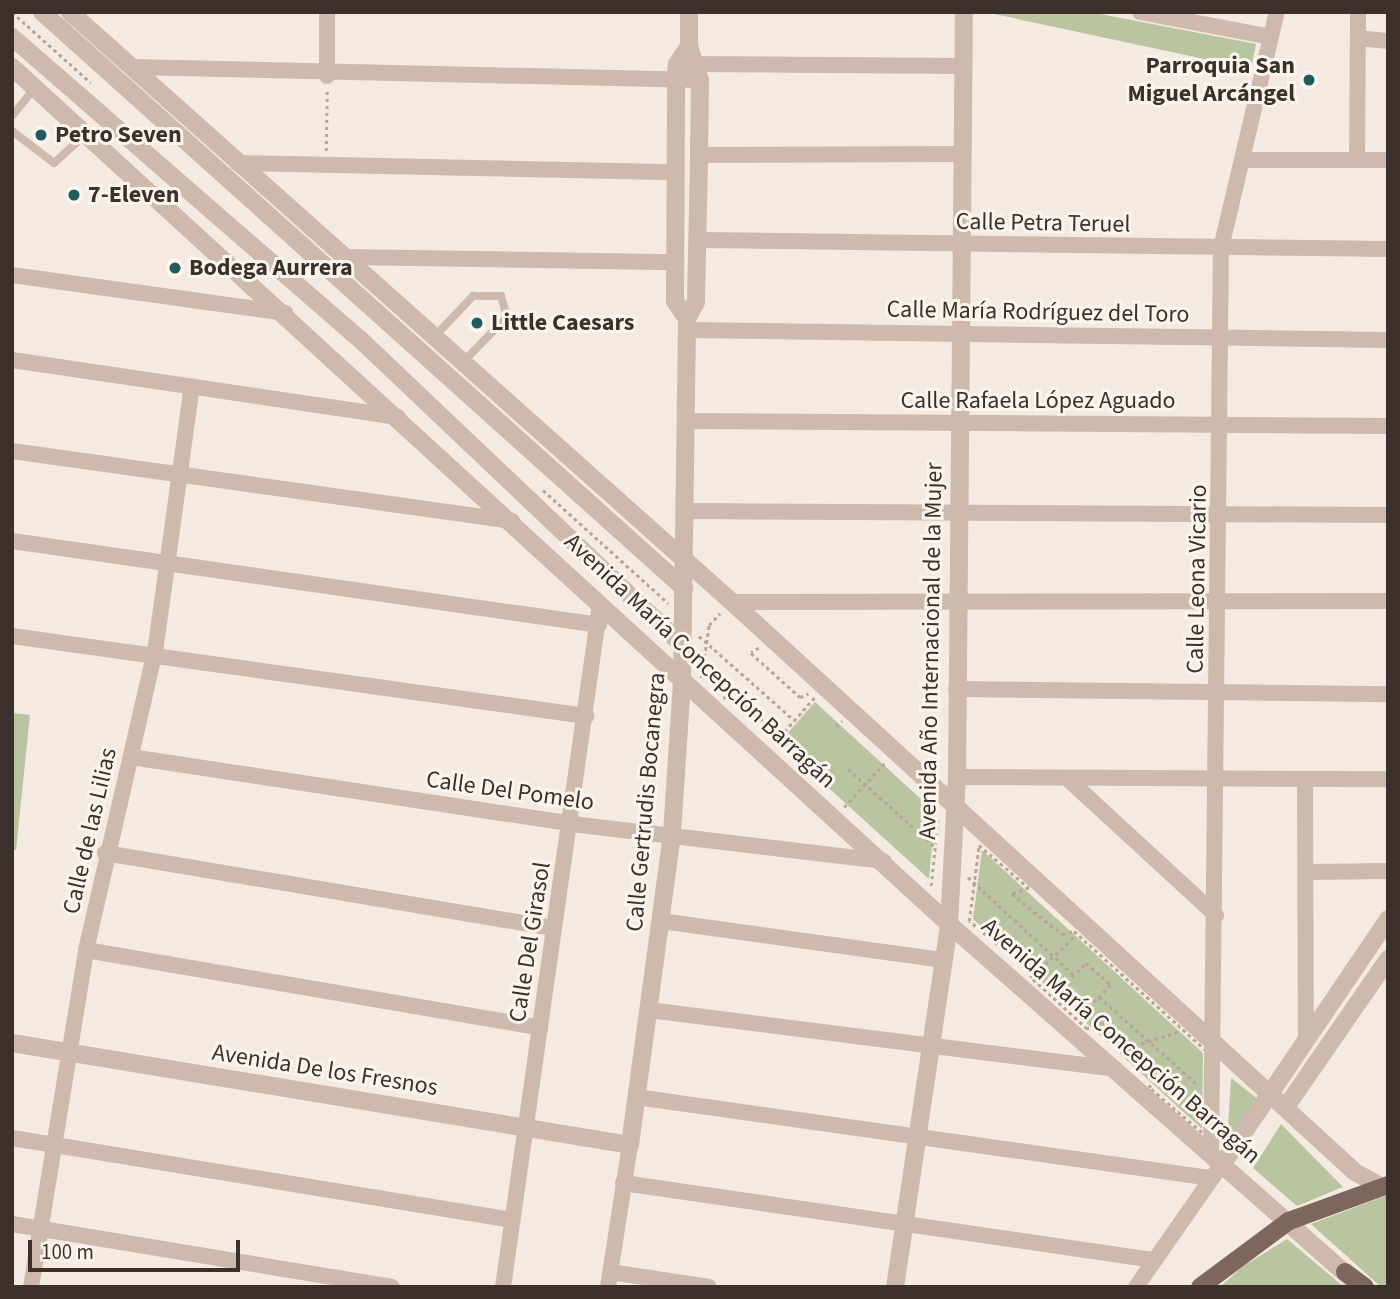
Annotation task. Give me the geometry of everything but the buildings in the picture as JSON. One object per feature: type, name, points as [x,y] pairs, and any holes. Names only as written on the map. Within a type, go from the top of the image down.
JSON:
[{"type":"main road","points":[[1200,1287],[1289,1222],[1384,1185]]},
{"type":"main road","points":[[1345,1272],[1362,1287]]},
{"type":"street","name":"Avenida María Concepción Barragán","points":[[42,12],[684,588]]},
{"type":"street","points":[[70,12],[685,563],[732,602],[947,807],[1215,1041],[1355,1172],[1384,1185]]},
{"type":"street","points":[[327,12],[327,76]]},
{"type":"street","name":"Calle Gertrudis Bocanegra","points":[[610,1279],[672,833],[682,682],[687,325],[696,302],[699,155],[699,72],[689,46],[689,12]]},
{"type":"street","name":"Avenida Año Internacional de la Mujer","points":[[895,1287],[949,924],[953,863],[947,807],[957,777],[960,154],[964,12]]},
{"type":"street","points":[[1140,12],[1271,37]]},
{"type":"street","name":"Calle Leona Vicario","points":[[1217,1158],[1209,1095],[1215,1041],[1219,782],[1221,248],[1277,12]]},
{"type":"street","points":[[1357,159],[1358,12]]},
{"type":"street","name":"Avenida María Concepción Barragán","points":[[12,37],[366,344],[683,646]]},
{"type":"street","points":[[1358,38],[1388,41]]},
{"type":"street","points":[[677,72],[689,46]]},
{"type":"street","points":[[132,67],[327,76],[962,66]]},
{"type":"street","name":"Avenida María Concepción Barragán","points":[[12,67],[287,313],[682,682],[884,861],[949,924],[1345,1272]]},
{"type":"street","name":"Calle Gertrudis Bocanegra","points":[[677,72],[675,302],[687,325]]},
{"type":"street","points":[[699,155],[960,154]]},
{"type":"street","points":[[1242,160],[1388,160]]},
{"type":"street","points":[[237,163],[676,172]]},
{"type":"street","name":"Calle Petra Teruel","points":[[698,240],[1388,249]]},
{"type":"street","points":[[345,257],[675,262]]},
{"type":"street","points":[[12,275],[287,313]]},
{"type":"street","name":"Calle María Rodríguez del Toro","points":[[687,325],[1388,340]]},
{"type":"street","points":[[12,360],[400,418]]},
{"type":"street","name":"Calle de las Lilias","points":[[31,1287],[67,1052],[86,950],[105,853],[155,652],[192,387]]},
{"type":"street","name":"Calle Rafaela López Aguado","points":[[687,421],[1388,426]]},
{"type":"street","points":[[12,451],[512,521]]},
{"type":"street","points":[[686,511],[1220,517],[1388,514]]},
{"type":"street","points":[[12,541],[599,625]]},
{"type":"street","points":[[732,602],[959,597],[1388,601]]},
{"type":"street","name":"Calle Del Girasol","points":[[503,1287],[572,824],[600,605]]},
{"type":"street","points":[[12,636],[155,652],[586,716]]},
{"type":"street","points":[[956,689],[1388,694]]},
{"type":"street","name":"Calle Del Pomelo","points":[[131,757],[572,824],[672,833],[884,861]]},
{"type":"street","points":[[957,777],[1219,782],[1388,779]]},
{"type":"street","points":[[1069,780],[1216,915]]},
{"type":"street","points":[[1305,782],[1306,1038]]},
{"type":"street","points":[[105,853],[555,928]]},
{"type":"street","points":[[1307,872],[1388,871]]},
{"type":"street","points":[[1136,1287],[1211,1178],[1217,1158],[1270,1095],[1388,919]]},
{"type":"street","points":[[661,921],[943,960]]},
{"type":"street","points":[[86,950],[540,1028]]},
{"type":"street","points":[[1286,1107],[1388,959]]},
{"type":"street","points":[[649,1010],[1115,1069]]},
{"type":"street","name":"Avenida De los Fresnos","points":[[12,1044],[630,1145]]},
{"type":"street","points":[[636,1097],[1211,1178]]},
{"type":"street","points":[[12,1138],[512,1220]]},
{"type":"street","points":[[623,1183],[1154,1260]]},
{"type":"street","points":[[12,1224],[392,1287]]},
{"type":"street","points":[[610,1279],[709,1287]]},
{"type":"lane","points":[[12,116],[36,88]]},
{"type":"lane","points":[[12,131],[54,163],[87,134]]},
{"type":"lane","points":[[434,337],[473,296],[501,296],[507,317],[462,363]]},
{"type":"path","points":[[326,165],[327,76]]},
{"type":"path","points":[[660,595],[706,643],[794,720]]},
{"type":"path","points":[[708,685],[701,678],[709,625],[720,613],[731,621]]},
{"type":"path","points":[[751,638],[761,646],[751,653],[800,697],[815,696],[824,705]]},
{"type":"path","points":[[715,692],[722,699],[736,693],[768,726],[758,730],[782,752]]},
{"type":"path","points":[[774,744],[815,696]]},
{"type":"path","points":[[833,713],[851,729]]},
{"type":"path","points":[[836,726],[842,721]]},
{"type":"path","points":[[877,754],[895,770]]},
{"type":"path","points":[[800,768],[809,759]]},
{"type":"path","points":[[791,760],[809,776]]},
{"type":"path","points":[[844,807],[886,762]]},
{"type":"path","points":[[848,769],[1074,975]]},
{"type":"path","points":[[835,799],[854,816]]},
{"type":"path","points":[[922,878],[932,887],[935,847],[947,807]]},
{"type":"path","points":[[1040,969],[1015,944],[1002,949],[969,920],[979,845],[1029,888],[1012,894],[1062,934],[1078,934],[1207,1051],[1207,1138],[1148,1087],[1160,1080],[1102,1023],[1087,1029],[1030,977],[1040,969],[1078,934]]},
{"type":"path","points":[[1086,963],[1111,985],[1088,1009],[1062,987],[1074,975],[1086,963]]},
{"type":"path","points":[[1099,997],[1209,1095]]},
{"type":"path","points":[[1128,1048],[1184,1030]]},
{"type":"green space","points":[[985,12],[1090,12],[1256,44],[1251,69]]},
{"type":"green space","points":[[815,702],[935,812],[929,879],[779,743]]},
{"type":"green space","points":[[12,713],[30,715],[16,850],[12,850]]},
{"type":"green space","points":[[982,850],[1203,1053],[1202,1129],[973,919]]},
{"type":"green space","points":[[1231,1078],[1259,1100],[1227,1145]]},
{"type":"green space","points":[[1281,1124],[1343,1187],[1297,1206],[1253,1168]]},
{"type":"green space","points":[[1388,1195],[1388,1287],[1381,1287],[1311,1224]]},
{"type":"green space","points":[[1287,1239],[1344,1287],[1220,1287],[1242,1267]]},
{"type":"place","name":"Parroquia San Miguel Arcángel","points":[[1309,80]]},
{"type":"place","name":"Petro Seven","points":[[41,135]]},
{"type":"place","name":"7-Eleven","points":[[74,195]]},
{"type":"place","name":"Bodega Aurrera","points":[[175,268]]},
{"type":"place","name":"Little Caesars","points":[[477,323]]}]
